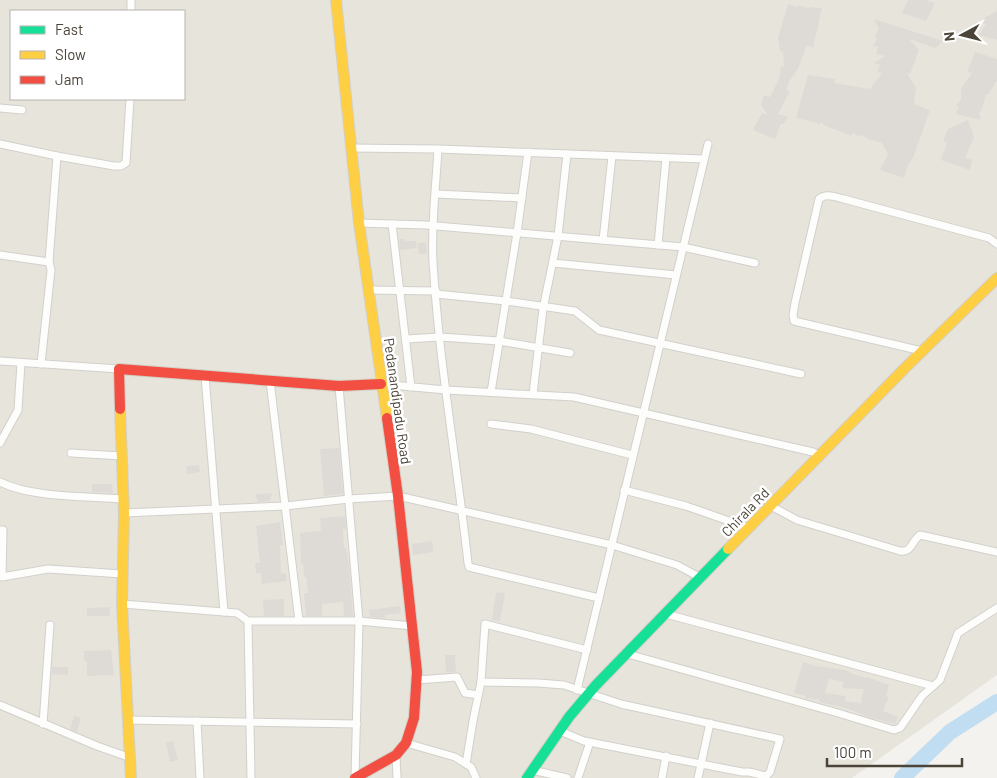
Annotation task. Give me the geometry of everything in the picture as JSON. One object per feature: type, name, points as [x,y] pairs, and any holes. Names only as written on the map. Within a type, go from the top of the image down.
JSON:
[{"type":"main road","name":"Pedanandipadu Road","points":[[336,0],[359,223],[398,496],[417,680],[414,718],[406,743],[396,755],[355,778]]},
{"type":"main road","name":"Chirala Rd","points":[[530,774],[560,730],[588,694],[922,351],[997,278]]},
{"type":"main road","points":[[131,778],[122,604],[124,513],[120,369],[339,386],[381,384]]},
{"type":"street","points":[[0,144],[57,156],[121,166],[126,163],[130,100]]},
{"type":"street","points":[[0,108],[22,110]]},
{"type":"street","points":[[577,690],[708,144]]},
{"type":"street","points":[[351,148],[438,149],[704,159]]},
{"type":"street","points":[[438,149],[433,225],[433,261],[446,390],[469,567],[599,598]]},
{"type":"street","points":[[491,392],[528,152]]},
{"type":"street","points":[[533,394],[544,306],[558,236],[567,154]]},
{"type":"street","points":[[40,364],[51,270],[49,262],[57,156]]},
{"type":"street","points":[[603,240],[612,156]]},
{"type":"street","points":[[658,245],[666,158]]},
{"type":"street","points":[[436,194],[522,198]]},
{"type":"street","points":[[922,351],[794,321],[796,297],[819,199],[828,196],[844,199],[989,238],[997,244]]},
{"type":"street","points":[[359,223],[433,225],[683,247],[754,263]]},
{"type":"street","points":[[392,224],[411,387]]},
{"type":"street","points":[[0,254],[49,262]]},
{"type":"street","points":[[553,263],[676,275]]},
{"type":"street","points":[[368,290],[436,293],[575,311],[599,330],[801,374]]},
{"type":"street","points":[[406,339],[440,337],[499,341],[570,353]]},
{"type":"street","points":[[0,361],[120,369]]},
{"type":"street","points":[[0,443],[18,410],[21,363]]},
{"type":"street","points":[[205,376],[224,612]]},
{"type":"street","points":[[270,380],[299,621]]},
{"type":"street","points":[[381,384],[446,390],[574,397],[813,452],[819,456]]},
{"type":"street","points":[[339,386],[359,621],[355,778]]},
{"type":"street","points":[[491,424],[531,429],[632,455]]},
{"type":"street","points":[[71,453],[122,456]]},
{"type":"street","points":[[0,482],[40,493],[123,498]]},
{"type":"street","points":[[624,490],[686,506],[749,528]]},
{"type":"street","points":[[124,513],[285,506],[398,496],[612,545],[677,565],[701,578]]},
{"type":"street","points":[[771,506],[797,520],[900,552],[908,550],[916,537],[920,535],[997,552]]},
{"type":"street","points":[[0,530],[4,530],[2,578],[48,569],[122,574]]},
{"type":"street","points":[[122,604],[237,613],[248,621],[359,621],[412,626]]},
{"type":"street","points":[[628,654],[894,730],[900,728],[922,696],[941,678],[958,633],[997,608]]},
{"type":"street","points":[[666,614],[933,686]]},
{"type":"street","points":[[248,621],[251,778]]},
{"type":"street","points":[[466,764],[481,682],[485,624],[587,650]]},
{"type":"street","points":[[43,724],[50,625]]},
{"type":"street","points":[[417,680],[457,677],[465,693],[478,695]]},
{"type":"street","points":[[481,682],[564,685],[620,704],[780,739],[770,772],[766,776],[590,742],[577,739],[560,730]]},
{"type":"street","points":[[0,705],[97,746],[131,758]]},
{"type":"street","points":[[128,720],[357,724]]},
{"type":"street","points":[[197,722],[200,778]]},
{"type":"street","points":[[698,778],[710,723]]},
{"type":"street","points":[[578,778],[590,742]]},
{"type":"street","points":[[406,743],[455,757],[471,767],[476,778]]},
{"type":"street","points":[[396,755],[397,778]]},
{"type":"street","points":[[662,778],[666,756]]},
{"type":"street","points":[[530,774],[567,778]]},
{"type":"shaded area","points":[[0,0],[997,0],[997,675],[852,778],[0,778]]},
{"type":"building","points":[[908,0],[925,0],[935,3],[926,21],[902,13]]},
{"type":"building","points":[[788,4],[810,9],[810,7],[822,8],[813,48],[807,45],[798,69],[786,90],[790,91],[778,114],[788,117],[781,124],[775,139],[753,130],[762,113],[768,115],[761,105],[764,95],[770,97],[779,79],[781,66],[784,67],[783,52],[780,51],[778,38]]},
{"type":"building","points":[[997,11],[997,40],[979,35],[986,24],[979,21]]},
{"type":"building","points":[[874,19],[943,41],[935,48],[909,39],[919,50],[910,74],[907,73],[916,88],[914,104],[930,110],[904,178],[880,170],[888,154],[882,143],[871,141],[862,135],[861,137],[852,133],[852,136],[826,126],[821,122],[820,125],[796,118],[808,75],[835,79],[834,83],[870,89],[882,73],[877,72],[880,65],[874,63],[885,56],[876,54],[878,47],[873,46],[877,38],[874,37],[879,29]]},
{"type":"building","points":[[975,52],[997,59],[997,80],[988,95],[986,95],[979,112],[981,120],[956,114],[959,106],[956,105],[961,100],[961,89],[972,73],[967,72]]},
{"type":"building","points":[[968,120],[974,137],[965,158],[972,160],[970,170],[941,160],[947,143],[943,142],[948,129]]},
{"type":"building","points":[[399,239],[416,241],[417,248],[400,250]]},
{"type":"building","points":[[418,243],[426,243],[427,254],[419,254]]},
{"type":"building","points":[[339,448],[343,494],[324,496],[320,449]]},
{"type":"building","points":[[199,465],[200,472],[187,474],[186,466]]},
{"type":"building","points":[[92,484],[112,484],[113,493],[92,492]]},
{"type":"building","points":[[272,493],[270,501],[258,502],[255,494]]},
{"type":"building","points":[[345,516],[346,529],[343,529],[344,548],[346,548],[349,565],[353,616],[344,616],[343,602],[322,604],[322,616],[306,616],[304,593],[308,593],[303,563],[301,564],[300,533],[321,531],[320,518]]},
{"type":"building","points":[[280,522],[283,545],[280,545],[281,574],[286,573],[287,581],[262,584],[261,573],[256,573],[255,563],[260,563],[256,526]]},
{"type":"building","points":[[432,541],[433,552],[413,555],[412,544]]},
{"type":"building","points":[[496,592],[505,593],[500,621],[492,620]]},
{"type":"building","points":[[284,599],[284,616],[264,616],[263,600]]},
{"type":"building","points":[[400,606],[401,613],[385,615],[385,618],[370,617],[369,610]]},
{"type":"building","points":[[110,607],[110,616],[87,616],[87,608]]},
{"type":"building","points":[[111,650],[114,675],[87,676],[87,661],[84,661],[84,651]]},
{"type":"building","points":[[445,655],[455,655],[456,672],[446,672]]},
{"type":"building","points":[[803,662],[845,670],[889,685],[886,696],[889,697],[883,711],[898,717],[895,724],[868,717],[846,708],[819,702],[819,699],[806,699],[805,696],[794,693]],"holes":[[[829,679],[844,682],[842,688],[864,689],[861,703],[845,701],[846,696],[825,693]]]},
{"type":"building","points":[[52,667],[68,667],[68,675],[52,674]]},
{"type":"building","points":[[74,716],[81,718],[77,732],[70,729]]},
{"type":"building","points":[[173,741],[178,760],[170,762],[166,743]]},
{"type":"waterway","points":[[902,778],[950,732],[997,702]]},
{"type":"traffic: fast","points":[[527,778],[569,717],[596,685],[728,549]]},
{"type":"traffic: slow","points":[[336,0],[359,223],[387,418]]},
{"type":"traffic: slow","points":[[728,549],[905,368],[997,278]]},
{"type":"traffic: slow","points":[[120,409],[124,513],[122,604],[131,778]]},
{"type":"traffic: jam","points":[[120,409],[119,369],[339,386],[381,384]]},
{"type":"traffic: jam","points":[[355,778],[396,755],[406,743],[414,718],[417,672],[398,496],[387,418]]}]
